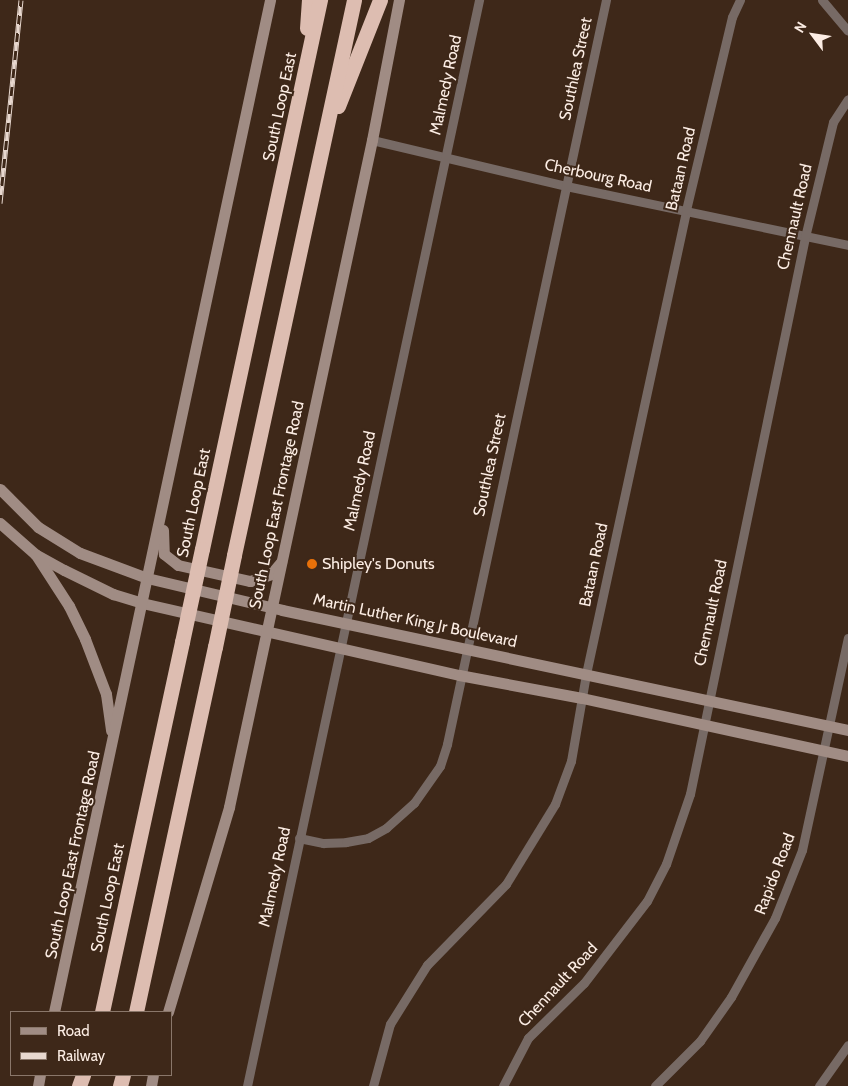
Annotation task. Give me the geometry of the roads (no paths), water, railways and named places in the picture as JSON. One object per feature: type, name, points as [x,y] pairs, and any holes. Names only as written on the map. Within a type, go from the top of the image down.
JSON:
[{"type":"highway","points":[[302,87],[308,0]]},
{"type":"highway","name":"South Loop East","points":[[102,1011],[320,0]]},
{"type":"highway","points":[[136,1011],[354,0]]},
{"type":"highway","points":[[322,146],[380,0]]},
{"type":"main road","name":"South Loop East Frontage Road","points":[[54,1011],[112,754],[147,578],[270,0]]},
{"type":"main road","name":"South Loop East Frontage Road","points":[[168,1011],[229,808],[372,140],[399,0]]},
{"type":"main road","points":[[178,435],[179,456],[162,537],[164,554],[178,565],[250,581],[270,574],[281,562]]},
{"type":"main road","name":"Martin Luther King Jr Boulevard","points":[[0,489],[38,527],[80,553],[147,578],[345,623],[466,647],[848,730]]},
{"type":"main road","points":[[0,523],[35,554],[87,583],[142,603],[340,649],[460,675],[582,698],[703,726],[848,756]]},
{"type":"main road","points":[[35,554],[69,606],[86,639],[106,694],[112,754]]},
{"type":"street","name":"Malmedy Road","points":[[247,1086],[479,0]]},
{"type":"street","name":"Southlea Street","points":[[299,838],[323,843],[368,838],[400,817],[429,784],[440,766],[447,744],[460,675],[606,0]]},
{"type":"street","name":"Bataan Road","points":[[373,1086],[390,1024],[427,965],[506,884],[555,804],[571,761],[586,674],[686,210],[732,17],[740,0]]},
{"type":"street","points":[[822,0],[848,31]]},
{"type":"street","name":"Chennault Road","points":[[503,1086],[528,1038],[584,983],[647,901],[666,864],[690,794],[805,237],[833,122],[848,99]]},
{"type":"street","name":"Cherbourg Road","points":[[372,140],[566,186],[848,245]]},
{"type":"street","name":"Rapido Road","points":[[655,1086],[705,1033],[731,997],[775,918],[802,850],[848,638]]},
{"type":"street","points":[[819,1086],[845,1059],[848,1045]]},
{"type":"railway","points":[[0,203],[21,0]]},
{"type":"place","name":"Shipley's Donuts","points":[[312,564]]}]
